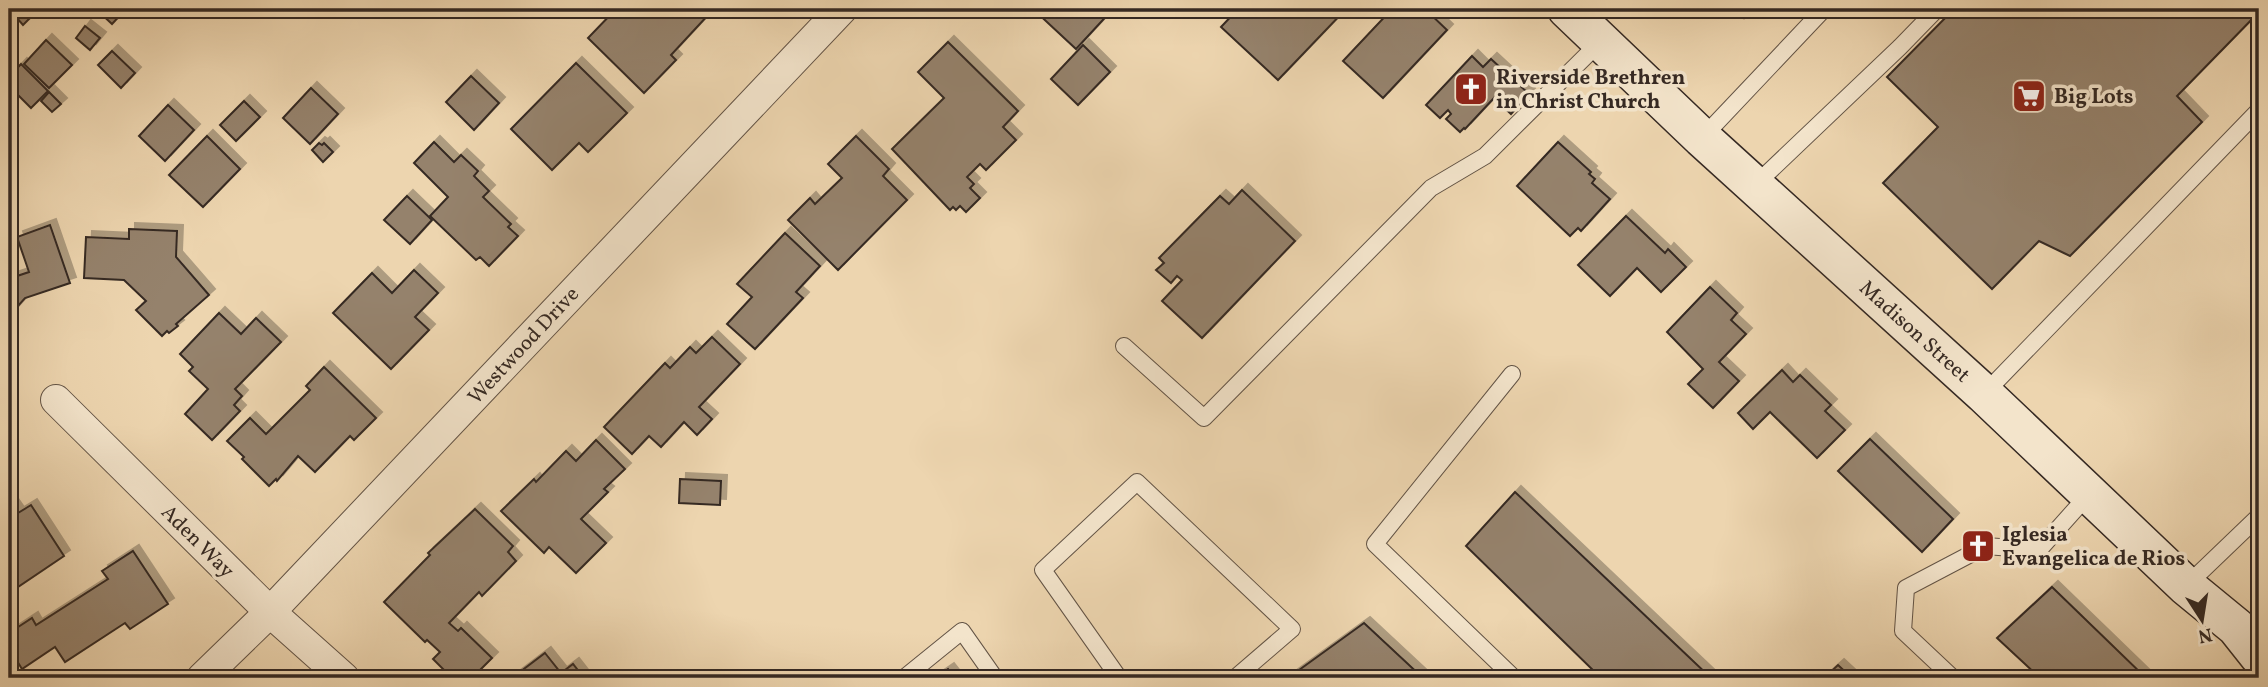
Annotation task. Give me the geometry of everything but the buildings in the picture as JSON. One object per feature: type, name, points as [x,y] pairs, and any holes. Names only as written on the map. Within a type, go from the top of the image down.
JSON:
[{"type":"main road","name":"Madison Street","points":[[1567,9],[1702,138],[1984,394],[2186,586],[2236,627],[2259,656]]},
{"type":"street","name":"Westwood Drive","points":[[202,678],[270,612],[842,9]]},
{"type":"street","name":"Aden Way","points":[[56,400],[270,612],[344,678]]},
{"type":"lane","points":[[1702,138],[1824,9]]},
{"type":"lane","points":[[1755,185],[1937,9]]},
{"type":"lane","points":[[1124,346],[1204,418],[1431,188],[1485,156],[1601,41]]},
{"type":"lane","points":[[1984,394],[2259,110]]},
{"type":"lane","points":[[1512,374],[1375,544],[1514,678]]},
{"type":"lane","points":[[1119,678],[1042,570],[1137,482],[1292,629],[1235,678]]},
{"type":"lane","points":[[1953,678],[1903,631],[1906,588],[1986,546],[2039,550],[2089,494]]},
{"type":"lane","points":[[2186,586],[2259,516]]},
{"type":"lane","points":[[904,678],[962,631],[995,678]]},
{"type":"place","name":"Riverside Brethren in Christ Church","points":[[1471,89]]},
{"type":"place","name":"Big Lots","points":[[2029,96]]},
{"type":"place","name":"Iglesia Evangelica de Rios","points":[[1978,546]]}]
